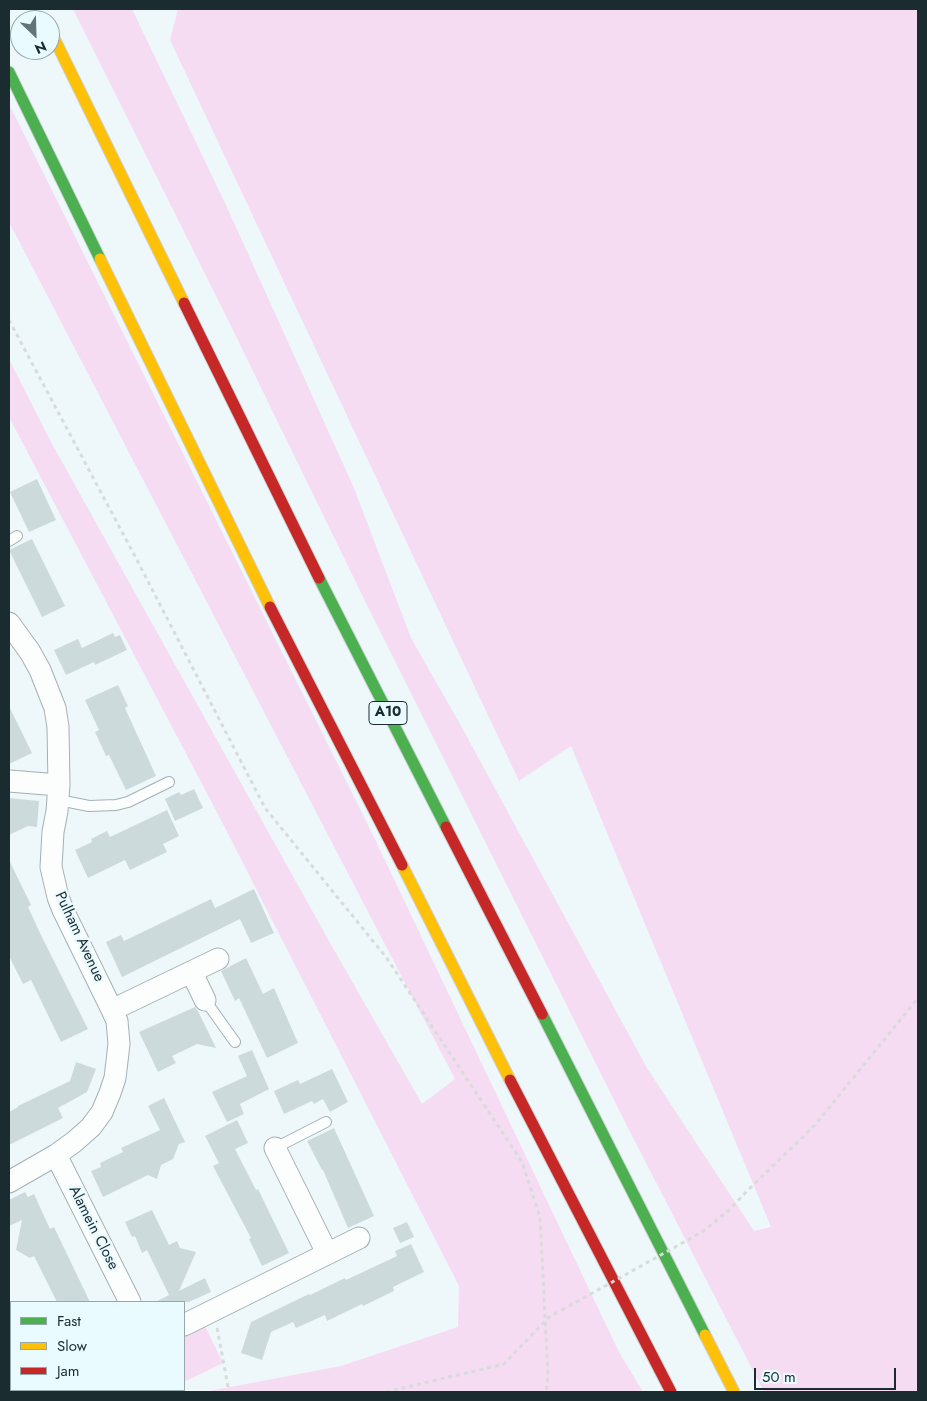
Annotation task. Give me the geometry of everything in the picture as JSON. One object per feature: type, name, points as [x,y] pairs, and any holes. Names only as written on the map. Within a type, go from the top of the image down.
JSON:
[{"type":"highway","name":"A10","points":[[60,50],[309,558],[734,1392]]},
{"type":"highway","points":[[9,72],[264,593],[671,1392]]},
{"type":"street","name":"Pulham Avenue","points":[[9,623],[37,664],[55,708],[58,726],[59,792],[51,867],[63,910],[112,1010],[116,1021],[119,1044],[115,1078],[110,1093],[102,1112],[91,1127],[56,1155],[9,1182]]},
{"type":"street","points":[[9,782],[59,792]]},
{"type":"street","points":[[112,1010],[218,959]]},
{"type":"street","points":[[192,973],[205,1000]]},
{"type":"street","points":[[275,1148],[327,1253]]},
{"type":"street","name":"Alamein Close","points":[[56,1155],[129,1301]]},
{"type":"street","points":[[185,1324],[359,1238]]},
{"type":"lane","points":[[59,792],[89,806],[116,805],[128,802],[169,782]]},
{"type":"lane","points":[[205,1000],[234,1042]]},
{"type":"lane","points":[[275,1148],[326,1122]]},
{"type":"path","points":[[9,320],[132,551],[265,808],[386,957],[522,1162],[540,1217],[548,1375],[546,1392]]},
{"type":"path","points":[[386,1392],[504,1364],[549,1316],[702,1232],[728,1212],[815,1124],[918,998]]},
{"type":"path","points":[[210,1312],[217,1328],[229,1392]]},
{"type":"shaded area","points":[[73,9],[132,9],[226,205],[354,488],[411,638],[460,724],[647,1068],[754,1231],[771,1227],[571,746],[519,781],[170,40],[178,9],[918,9],[918,1392],[764,1392],[627,1126]]},
{"type":"shaded area","points":[[9,104],[372,833],[619,1352],[643,1392],[204,1392],[341,1366],[458,1327],[459,1286],[222,822],[9,417],[9,359],[51,442],[422,1104],[455,1079],[9,222]]},
{"type":"shaded area","points":[[205,1326],[223,1363],[185,1382],[185,1336]]},
{"type":"building","points":[[37,479],[56,520],[29,532],[10,492]]},
{"type":"building","points":[[32,539],[65,606],[42,617],[9,550]]},
{"type":"building","points":[[113,633],[115,637],[120,635],[127,650],[95,665],[94,662],[66,675],[54,650],[78,639],[82,648]]},
{"type":"building","points":[[118,685],[128,706],[125,708],[156,776],[126,790],[109,755],[106,756],[95,732],[99,730],[85,700]]},
{"type":"building","points":[[9,706],[32,753],[9,764]]},
{"type":"building","points":[[194,789],[203,808],[175,821],[165,799],[179,792],[181,795]]},
{"type":"building","points":[[9,798],[39,801],[37,827],[28,826],[9,835]]},
{"type":"building","points":[[167,810],[179,836],[163,844],[167,852],[130,870],[125,860],[88,878],[75,850],[92,842],[91,839],[107,831],[110,837]]},
{"type":"building","points":[[9,860],[31,905],[28,907],[40,933],[88,1029],[61,1042],[31,980],[23,984],[9,956]]},
{"type":"building","points":[[254,889],[274,933],[251,943],[240,919],[122,977],[106,942],[121,935],[124,941],[211,899],[215,908]]},
{"type":"building","points":[[246,958],[263,994],[274,988],[298,1043],[267,1058],[239,998],[235,1001],[221,971]]},
{"type":"building","points":[[195,1007],[216,1048],[197,1044],[172,1056],[176,1063],[158,1072],[139,1032]]},
{"type":"building","points":[[252,1050],[269,1089],[240,1104],[244,1114],[227,1122],[212,1092],[247,1076],[238,1056]]},
{"type":"building","points":[[76,1062],[96,1069],[87,1092],[58,1108],[63,1118],[9,1145],[9,1112],[70,1081]]},
{"type":"building","points":[[332,1069],[348,1102],[330,1112],[323,1099],[314,1104],[312,1101],[284,1114],[274,1091],[298,1080],[300,1084]]},
{"type":"building","points":[[164,1098],[185,1142],[179,1144],[173,1159],[161,1165],[157,1179],[148,1175],[103,1197],[91,1171],[101,1167],[100,1163],[123,1152],[121,1148],[160,1130],[148,1106]]},
{"type":"building","points":[[237,1120],[248,1143],[235,1149],[256,1190],[258,1189],[289,1253],[262,1266],[249,1239],[251,1238],[213,1166],[219,1163],[205,1136]]},
{"type":"building","points":[[334,1128],[374,1216],[348,1228],[323,1170],[307,1141]]},
{"type":"building","points":[[25,1192],[28,1197],[34,1194],[50,1229],[54,1227],[90,1301],[56,1301],[34,1256],[30,1258],[16,1250],[22,1220],[9,1226],[9,1200]]},
{"type":"building","points":[[152,1210],[169,1245],[177,1241],[180,1248],[196,1252],[179,1291],[205,1278],[211,1292],[189,1302],[157,1301],[169,1295],[147,1250],[142,1253],[135,1236],[132,1237],[125,1222]]},
{"type":"building","points":[[407,1222],[414,1237],[400,1243],[393,1228]]},
{"type":"building","points":[[411,1244],[424,1272],[393,1287],[394,1291],[327,1321],[325,1315],[296,1328],[293,1322],[271,1332],[262,1360],[241,1353],[251,1322],[309,1294],[345,1278],[346,1280],[397,1256],[395,1251]]},
{"type":"traffic: fast","points":[[9,72],[100,259]]},
{"type":"traffic: fast","points":[[319,578],[446,827]]},
{"type":"traffic: fast","points":[[542,1014],[705,1335]]},
{"type":"traffic: slow","points":[[60,50],[184,303]]},
{"type":"traffic: slow","points":[[100,259],[270,607]]},
{"type":"traffic: slow","points":[[402,865],[510,1080]]},
{"type":"traffic: slow","points":[[705,1335],[734,1392]]},
{"type":"traffic: jam","points":[[184,303],[319,578]]},
{"type":"traffic: jam","points":[[270,607],[402,865]]},
{"type":"traffic: jam","points":[[446,827],[542,1014]]},
{"type":"traffic: jam","points":[[510,1080],[671,1392]]}]
